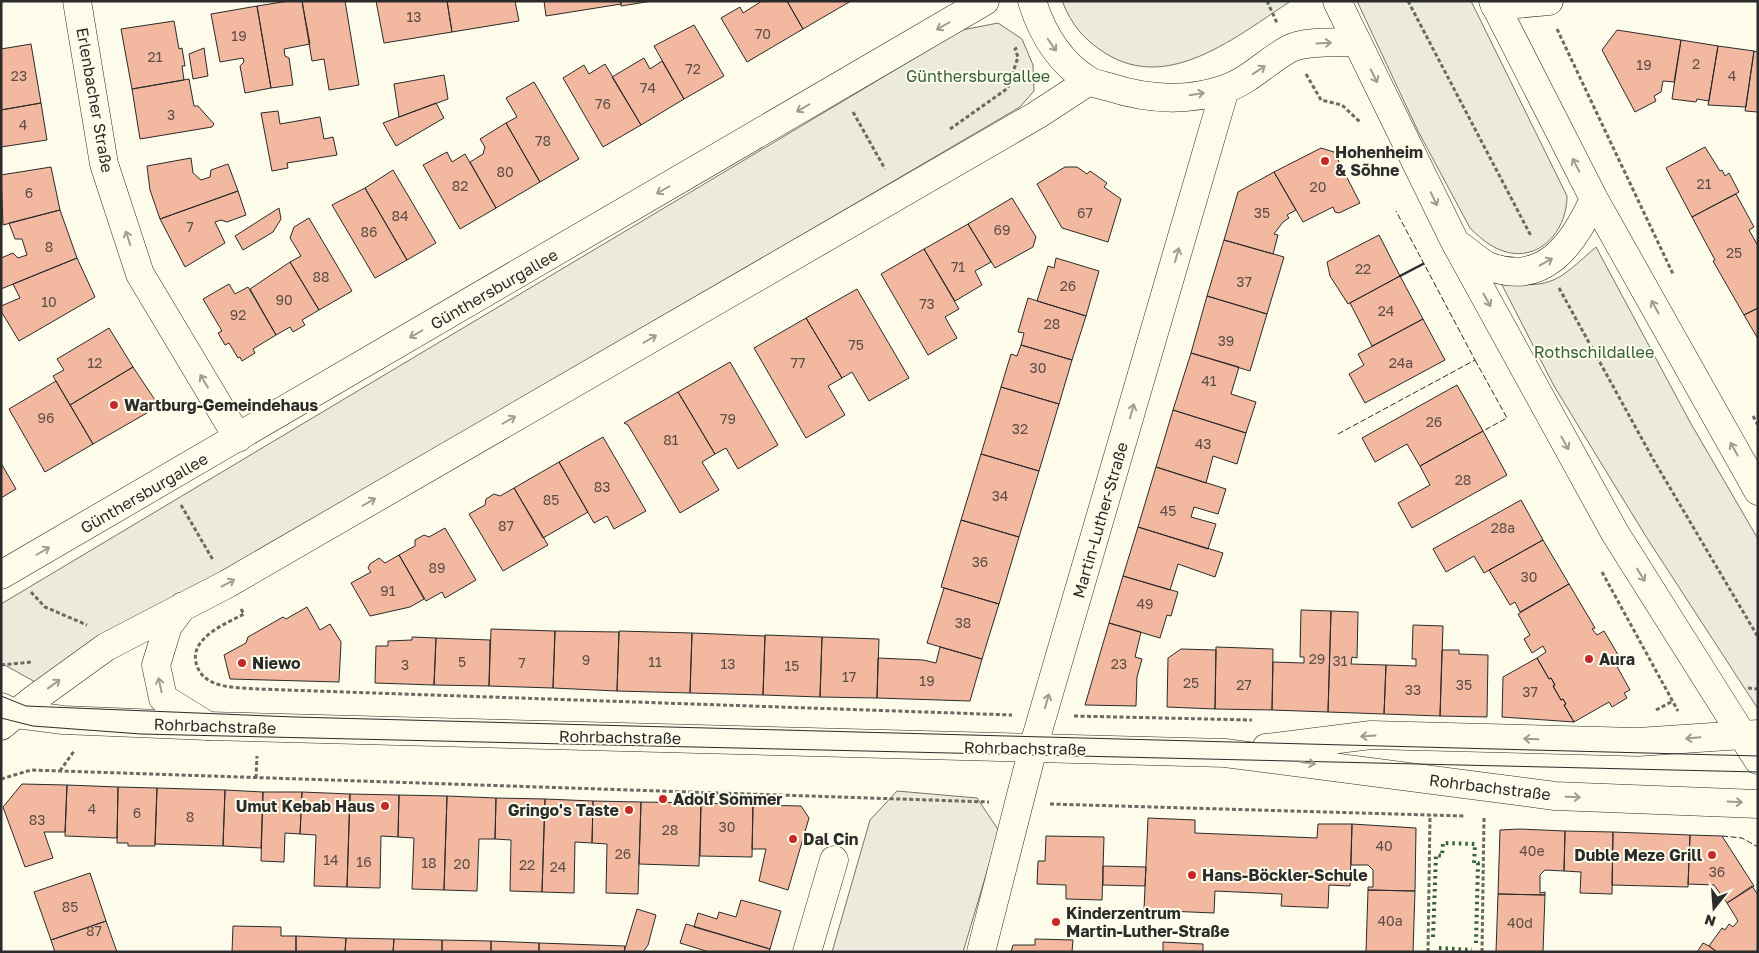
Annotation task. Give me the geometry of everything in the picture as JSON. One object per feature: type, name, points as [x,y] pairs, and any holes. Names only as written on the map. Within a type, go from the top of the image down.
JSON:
[{"type":"street","name":"Erlenbacher Straße","points":[[78,1],[104,164],[140,274],[238,438]]},
{"type":"street","name":"Günthersburgallee","points":[[1,575],[167,480],[985,1]]},
{"type":"street","points":[[1032,1],[1036,15],[1051,45],[1069,66],[1089,81],[1136,96],[1177,98],[1225,89],[1255,73],[1291,48],[1319,43],[1357,42]]},
{"type":"street","points":[[1337,1],[1455,242],[1615,534],[1750,734],[1758,760]]},
{"type":"street","points":[[1546,2],[1494,4],[1594,199],[1758,491]]},
{"type":"street","points":[[6,716],[106,647],[184,604],[227,584],[1037,115],[1089,81]]},
{"type":"street","name":"Martin-Luther-Straße","points":[[981,952],[1033,748],[1225,89]]},
{"type":"street","points":[[1455,242],[1488,266],[1519,273],[1546,264],[1567,248],[1581,227],[1594,199]]},
{"type":"street","points":[[184,604],[168,626],[156,665],[163,698],[208,726]]},
{"type":"street","name":"Rohrbachstraße","points":[[6,716],[208,726],[1225,752],[1555,796],[1758,804]]},
{"type":"street","name":"Rohrbachstraße","points":[[1225,752],[1371,735],[1638,742],[1750,734]]},
{"type":"street","points":[[807,952],[834,860]]},
{"type":"path","points":[[1408,1],[1536,245]]},
{"type":"path","points":[[1546,2],[1678,283]]},
{"type":"path","points":[[839,87],[899,195]]},
{"type":"path","points":[[1557,284],[1653,459],[1758,637]]},
{"type":"path","points":[[1748,408],[1758,424]]},
{"type":"path","points":[[167,480],[244,614],[214,630],[199,645],[195,660],[200,674],[214,683],[258,689],[1043,716],[1262,721]]},
{"type":"path","points":[[1647,715],[1672,701]]},
{"type":"path","points":[[60,771],[75,749]]},
{"type":"path","points":[[1,779],[31,770],[1466,816]]},
{"type":"path","points":[[1428,952],[1430,815]]},
{"type":"path","points":[[1475,817],[1494,817]]},
{"type":"path","points":[[1482,952],[1484,817]]},
{"type":"green space","points":[[1062,1],[1291,1],[1226,43],[1202,55],[1178,64],[1154,67],[1129,64],[1097,48],[1079,31]]},
{"type":"green space","points":[[1357,1],[1471,1],[1567,196],[1566,210],[1562,222],[1547,243],[1525,253],[1512,253],[1490,245],[1470,228],[1418,131]]},
{"type":"green space","name":"Günthersburgallee","points":[[998,23],[1022,39],[1033,65],[1034,91],[1020,107],[37,683],[1,663],[1,604],[962,30]]},
{"type":"green space","name":"Rothschildallee","points":[[1596,247],[1690,422],[1758,539],[1758,709],[1645,535],[1554,386],[1501,283],[1533,285],[1554,280],[1573,267]]},
{"type":"green space","points":[[897,791],[977,798],[999,831],[963,952],[832,952],[870,820]]},
{"type":"building","points":[[302,1],[310,44],[284,49],[285,56],[289,58],[293,85],[271,88],[257,6]]},
{"type":"building","points":[[302,1],[345,1],[359,85],[329,90],[324,59],[312,61]]},
{"type":"building","points":[[376,1],[447,1],[452,32],[384,43]]},
{"type":"building","points":[[447,1],[515,1],[519,21],[452,32]]},
{"type":"building","points":[[544,1],[621,1],[621,4],[546,16]]},
{"type":"building","points":[[621,1],[652,1],[621,6]]},
{"type":"building","points":[[762,1],[787,1],[803,29],[747,62],[721,18],[740,7],[743,13]]},
{"type":"building","points":[[787,1],[851,1],[803,29]]},
{"type":"building","points":[[257,6],[271,88],[245,93],[240,66],[244,62],[243,58],[220,62],[211,14]]},
{"type":"building","points":[[174,21],[179,49],[182,48],[185,66],[182,66],[184,80],[132,89],[121,29]]},
{"type":"building","points":[[694,25],[724,76],[684,99],[654,46]]},
{"type":"building","points":[[1617,30],[1681,40],[1674,82],[1663,81],[1661,92],[1654,96],[1656,101],[1635,112],[1602,50]]},
{"type":"building","points":[[1681,40],[1718,46],[1709,101],[1697,99],[1696,102],[1672,99]]},
{"type":"building","points":[[31,44],[41,103],[1,110],[1,49]]},
{"type":"building","points":[[1718,46],[1754,51],[1746,107],[1708,105]]},
{"type":"building","points":[[204,48],[208,76],[193,79],[189,54]]},
{"type":"building","points":[[1754,51],[1758,52],[1758,112],[1745,111]]},
{"type":"building","points":[[644,58],[650,69],[662,61],[684,99],[641,125],[612,77]]},
{"type":"building","points":[[605,64],[641,125],[603,147],[563,78],[584,65],[589,74]]},
{"type":"building","points":[[444,75],[448,99],[399,117],[394,84]]},
{"type":"building","points":[[189,79],[194,106],[198,106],[214,124],[212,127],[140,139],[132,89]]},
{"type":"building","points":[[534,82],[579,159],[540,182],[506,123],[517,117],[506,98]]},
{"type":"building","points":[[41,103],[47,140],[1,147],[1,110]]},
{"type":"building","points":[[436,103],[444,118],[396,146],[383,123]]},
{"type":"building","points":[[278,111],[280,124],[320,117],[324,139],[333,137],[337,155],[287,163],[288,168],[272,171],[261,113]]},
{"type":"building","points":[[506,123],[540,182],[496,208],[470,162],[483,154],[485,147],[480,139]]},
{"type":"building","points":[[1705,147],[1720,171],[1722,170],[1725,176],[1729,173],[1739,192],[1692,217],[1666,168]]},
{"type":"building","points":[[1321,148],[1334,152],[1360,203],[1339,213],[1335,212],[1333,207],[1303,222],[1274,172]]},
{"type":"building","points":[[447,152],[452,162],[465,154],[496,208],[460,229],[423,165]]},
{"type":"building","points":[[191,158],[193,173],[201,180],[210,177],[211,170],[228,164],[238,191],[160,219],[150,190],[147,166]]},
{"type":"building","points":[[51,167],[60,210],[3,225],[1,175]]},
{"type":"building","points":[[1065,167],[1077,167],[1087,174],[1090,171],[1107,183],[1104,187],[1121,199],[1108,242],[1062,228],[1037,184]]},
{"type":"building","points":[[393,170],[436,243],[407,260],[365,188]]},
{"type":"building","points":[[1274,172],[1296,210],[1287,215],[1289,218],[1283,222],[1274,234],[1278,235],[1273,254],[1224,240],[1238,192]]},
{"type":"building","points":[[365,188],[407,260],[375,278],[332,205]]},
{"type":"building","points":[[238,191],[246,215],[227,222],[221,220],[215,222],[225,243],[185,267],[160,219]]},
{"type":"building","points":[[1736,194],[1754,227],[1749,230],[1758,246],[1758,308],[1744,315],[1713,261],[1715,260],[1692,217]]},
{"type":"building","points":[[1012,198],[1036,237],[1033,247],[995,268],[968,224]]},
{"type":"building","points":[[279,208],[281,219],[273,232],[243,250],[235,236]]},
{"type":"building","points":[[60,210],[77,258],[1,289],[1,258],[13,253],[18,258],[27,255],[22,239],[15,239],[9,223]]},
{"type":"building","points":[[309,218],[352,291],[319,310],[290,262],[301,256],[290,238],[294,227]]},
{"type":"building","points":[[968,224],[991,262],[975,271],[982,285],[955,301],[924,249]]},
{"type":"building","points":[[1379,235],[1400,276],[1348,304],[1330,276],[1327,262]]},
{"type":"building","points":[[1224,240],[1284,257],[1267,314],[1207,296]]},
{"type":"building","points":[[924,249],[959,309],[945,317],[957,338],[928,355],[881,274]]},
{"type":"building","points":[[77,258],[95,297],[19,341],[1,311],[1,306],[20,298],[13,284]]},
{"type":"building","points":[[1056,258],[1099,271],[1086,316],[1037,301],[1048,266],[1054,268]]},
{"type":"building","points":[[290,262],[319,310],[302,320],[305,325],[293,332],[290,327],[276,335],[250,289]]},
{"type":"building","points":[[1400,276],[1423,319],[1372,346],[1350,303]]},
{"type":"building","points":[[229,284],[235,294],[248,287],[276,335],[253,349],[255,353],[242,361],[229,343],[225,345],[218,333],[222,331],[203,299]]},
{"type":"building","points":[[857,289],[909,378],[869,401],[852,372],[842,378],[806,318]]},
{"type":"building","points":[[1207,296],[1267,314],[1250,371],[1191,353]]},
{"type":"building","points":[[1028,298],[1086,316],[1072,360],[1021,345],[1024,333],[1018,332]]},
{"type":"building","points":[[1758,308],[1758,339],[1744,315]]},
{"type":"building","points":[[806,318],[842,378],[828,386],[845,415],[806,438],[754,348]]},
{"type":"building","points":[[1423,319],[1445,360],[1365,403],[1349,374],[1364,365],[1358,354]]},
{"type":"building","points":[[109,328],[133,367],[70,405],[53,376],[64,370],[57,359]]},
{"type":"building","points":[[1021,345],[1072,360],[1059,404],[1001,387],[1011,354],[1017,356]]},
{"type":"building","points":[[1191,353],[1239,367],[1231,394],[1256,402],[1246,433],[1173,410]]},
{"type":"building","points":[[730,362],[778,445],[738,469],[726,448],[715,454],[678,392]]},
{"type":"building","name":"Wartburg-Gemeindehaus","points":[[133,367],[159,406],[93,444],[70,405]]},
{"type":"building","points":[[56,381],[93,444],[45,472],[9,409]]},
{"type":"building","points":[[1457,385],[1483,431],[1420,466],[1407,444],[1375,462],[1362,438]]},
{"type":"building","points":[[1001,387],[1059,404],[1039,471],[981,454]]},
{"type":"building","points":[[678,392],[715,454],[702,462],[719,490],[680,513],[628,425],[624,423]]},
{"type":"building","points":[[1173,410],[1246,433],[1237,464],[1213,456],[1206,483],[1156,467]]},
{"type":"building","points":[[1483,431],[1507,475],[1412,528],[1398,503],[1430,485],[1420,466]]},
{"type":"building","points":[[603,437],[646,511],[614,529],[607,516],[594,523],[559,462]]},
{"type":"building","points":[[981,454],[1039,471],[1019,537],[961,520]]},
{"type":"building","points":[[559,462],[588,512],[543,538],[514,488]]},
{"type":"building","points":[[1,463],[16,489],[1,498]]},
{"type":"building","points":[[1156,467],[1226,489],[1218,514],[1194,507],[1191,517],[1216,524],[1208,549],[1138,527]]},
{"type":"building","points":[[514,488],[548,545],[503,571],[469,514],[485,505],[486,499],[494,494],[500,496]]},
{"type":"building","points":[[1521,500],[1543,540],[1484,573],[1474,556],[1446,572],[1433,549]]},
{"type":"building","points":[[961,520],[1019,537],[999,604],[941,587]]},
{"type":"building","points":[[1138,527],[1223,553],[1215,577],[1178,564],[1170,590],[1123,576]]},
{"type":"building","points":[[445,528],[476,580],[445,598],[442,592],[426,601],[399,555],[415,546],[415,540],[424,535],[429,537]]},
{"type":"building","points":[[1543,540],[1569,584],[1520,612],[1515,602],[1510,605],[1489,570]]},
{"type":"building","points":[[399,555],[424,599],[410,607],[370,616],[351,583],[371,572],[368,568],[370,564],[379,558],[385,563]]},
{"type":"building","points":[[1123,576],[1178,592],[1171,616],[1167,615],[1160,638],[1109,623]]},
{"type":"building","points":[[1569,584],[1595,628],[1592,629],[1597,635],[1604,631],[1620,658],[1614,661],[1630,690],[1624,693],[1627,698],[1612,707],[1609,702],[1574,722],[1564,705],[1566,704],[1563,699],[1561,700],[1553,686],[1555,685],[1551,678],[1549,679],[1537,658],[1546,652],[1543,646],[1532,653],[1524,639],[1530,635],[1518,614]]},
{"type":"building","points":[[944,588],[999,604],[982,659],[927,643]]},
{"type":"building","points":[[307,607],[320,630],[330,624],[341,642],[339,682],[230,679],[224,655],[246,643],[248,637],[283,617],[286,619]]},
{"type":"building","points":[[1301,610],[1331,611],[1328,712],[1272,710],[1273,662],[1304,663],[1304,657],[1300,657]]},
{"type":"building","points":[[1331,611],[1358,612],[1357,658],[1352,657],[1351,664],[1386,665],[1384,714],[1328,712]]},
{"type":"building","points":[[1109,623],[1141,632],[1135,657],[1142,659],[1137,677],[1136,706],[1085,705]]},
{"type":"building","points":[[1413,625],[1443,626],[1440,716],[1384,714],[1386,665],[1416,666],[1416,659],[1412,659]]},
{"type":"building","points":[[491,629],[555,631],[553,688],[489,686]]},
{"type":"building","points":[[555,631],[619,632],[617,691],[553,688]]},
{"type":"building","points":[[619,631],[692,633],[690,693],[617,691]]},
{"type":"building","points":[[692,633],[765,636],[763,695],[690,693]]},
{"type":"building","points":[[765,635],[822,637],[820,697],[763,695]]},
{"type":"building","points":[[412,637],[436,638],[434,685],[375,683],[376,646],[388,646],[388,641],[412,640]]},
{"type":"building","points":[[822,637],[879,639],[877,698],[820,697]]},
{"type":"building","points":[[436,638],[490,640],[489,686],[434,685]]},
{"type":"building","points":[[940,647],[982,659],[970,701],[877,698],[878,658],[923,660],[936,663]]},
{"type":"building","points":[[1216,647],[1273,649],[1272,710],[1215,709]]},
{"type":"building","points":[[1181,649],[1216,650],[1215,709],[1167,707],[1168,658]]},
{"type":"building","points":[[1442,650],[1459,650],[1459,654],[1488,655],[1487,717],[1440,716]]},
{"type":"building","points":[[1537,658],[1549,679],[1551,678],[1555,685],[1553,686],[1561,700],[1563,699],[1566,704],[1564,705],[1574,722],[1502,717],[1503,677]]},
{"type":"building","points":[[22,784],[67,785],[65,832],[44,832],[53,858],[25,867],[3,807]]},
{"type":"building","points":[[67,785],[118,787],[117,838],[65,836]]},
{"type":"building","points":[[118,787],[157,788],[155,846],[128,846],[128,843],[117,843]]},
{"type":"building","points":[[157,788],[225,790],[223,846],[155,844]]},
{"type":"building","points":[[225,790],[263,792],[261,848],[223,846]]},
{"type":"building","points":[[263,792],[302,792],[300,834],[285,833],[284,862],[261,861]]},
{"type":"building","points":[[302,792],[350,794],[347,887],[314,886],[316,835],[300,834]]},
{"type":"building","points":[[350,794],[399,795],[398,837],[381,836],[380,888],[347,887]]},
{"type":"building","points":[[399,795],[447,796],[444,890],[412,889],[414,838],[398,837]]},
{"type":"building","points":[[447,796],[496,798],[495,839],[479,839],[477,891],[444,890]]},
{"type":"building","points":[[496,798],[545,799],[542,892],[510,891],[511,840],[495,839]]},
{"type":"building","points":[[545,799],[593,801],[592,843],[575,842],[574,893],[542,892]]},
{"type":"building","points":[[593,801],[641,802],[638,894],[606,893],[607,844],[592,843]]},
{"type":"building","points":[[641,802],[701,803],[699,866],[639,864]]},
{"type":"building","points":[[701,803],[753,805],[752,857],[700,856]]},
{"type":"building","points":[[753,805],[801,806],[809,818],[788,890],[759,881],[766,849],[752,849]]},
{"type":"building","points":[[1148,818],[1195,820],[1195,833],[1317,838],[1318,824],[1352,824],[1350,886],[1329,885],[1328,908],[1281,906],[1282,894],[1215,891],[1214,913],[1144,910]]},
{"type":"building","points":[[1352,824],[1416,828],[1415,891],[1368,890],[1368,887],[1373,887],[1373,870],[1368,865],[1351,865]]},
{"type":"building","points":[[1500,830],[1565,831],[1564,871],[1545,870],[1540,875],[1540,893],[1545,892],[1545,895],[1498,894]]},
{"type":"building","points":[[1565,831],[1613,832],[1612,894],[1580,893],[1581,872],[1564,871]]},
{"type":"building","points":[[1613,832],[1690,835],[1688,887],[1612,885]]},
{"type":"building","points":[[1690,835],[1722,836],[1754,886],[1727,903],[1714,885],[1688,884]]},
{"type":"building","points":[[1046,836],[1104,837],[1102,900],[1066,899],[1066,885],[1037,884],[1038,861],[1045,861]]},
{"type":"building","points":[[1103,866],[1146,867],[1145,886],[1103,885]]},
{"type":"building","points":[[90,873],[106,921],[51,940],[34,892]]},
{"type":"building","points":[[1752,886],[1758,895],[1758,952],[1717,952],[1709,946],[1722,928],[1725,930],[1729,924],[1733,927],[1738,921],[1727,903]]},
{"type":"building","points":[[1368,890],[1415,891],[1413,952],[1366,952]]},
{"type":"building","points":[[1498,894],[1545,895],[1543,952],[1496,952]]},
{"type":"building","points":[[741,900],[781,911],[770,949],[694,927],[698,913],[717,919],[719,912],[736,917]]},
{"type":"building","points":[[637,909],[656,915],[648,945],[643,952],[624,952]]},
{"type":"building","points":[[106,921],[117,952],[55,952],[51,940]]},
{"type":"building","points":[[686,924],[770,949],[769,952],[709,952],[680,943]]},
{"type":"building","points":[[233,926],[281,927],[281,936],[296,936],[296,952],[232,952]]},
{"type":"building","points":[[296,936],[346,938],[345,952],[296,952]]},
{"type":"building","points":[[346,938],[394,939],[393,952],[345,952]]},
{"type":"building","points":[[394,939],[442,940],[442,952],[393,952]]},
{"type":"building","points":[[1035,939],[1073,940],[1072,952],[1011,952],[1013,945],[1035,945]]},
{"type":"building","points":[[442,940],[491,941],[491,952],[442,952]]},
{"type":"building","points":[[491,941],[539,943],[539,952],[491,952]]},
{"type":"building","points":[[1163,942],[1203,944],[1203,952],[1163,952]]},
{"type":"building","points":[[539,943],[625,946],[624,952],[539,952]]},
{"type":"building","points":[[1703,943],[1709,946],[1717,952],[1697,952]]},
{"type":"tram line","points":[[1,696],[26,706],[294,717],[1758,756]]},
{"type":"tram line","points":[[1,718],[33,726],[141,734],[1758,772]]},
{"type":"hedge","points":[[1433,937],[1436,855],[1442,856],[1443,843],[1475,844],[1474,863],[1478,863],[1476,943]]},
{"type":"hedge","points":[[1439,948],[1472,950]]},
{"type":"fence","points":[[1338,434],[1475,360],[1396,211]]},
{"type":"fence","points":[[1475,360],[1507,418],[1483,431]]},
{"type":"fence","points":[[1722,836],[1742,838],[1758,847]]},
{"type":"wall","points":[[1400,276],[1423,264]]},
{"type":"place","name":"Hohenheim & Sõhne","points":[[1325,161]]},
{"type":"place","name":"Wartburg-Gemeindehaus","points":[[114,405]]},
{"type":"place","name":"Aura","points":[[1589,659]]},
{"type":"place","name":"Niewo","points":[[242,663]]},
{"type":"place","name":"Adolf Sommer","points":[[663,799]]},
{"type":"place","name":"Umut Kebab Haus","points":[[385,806]]},
{"type":"place","name":"Gringo's Taste","points":[[629,810]]},
{"type":"place","name":"Dal Cin","points":[[793,839]]},
{"type":"place","name":"Duble Meze Grill","points":[[1712,855]]},
{"type":"place","name":"Hans-Böckler-Schule","points":[[1192,875]]},
{"type":"place","name":"Kinderzentrum Martin-Luther-Straße","points":[[1056,922]]}]
